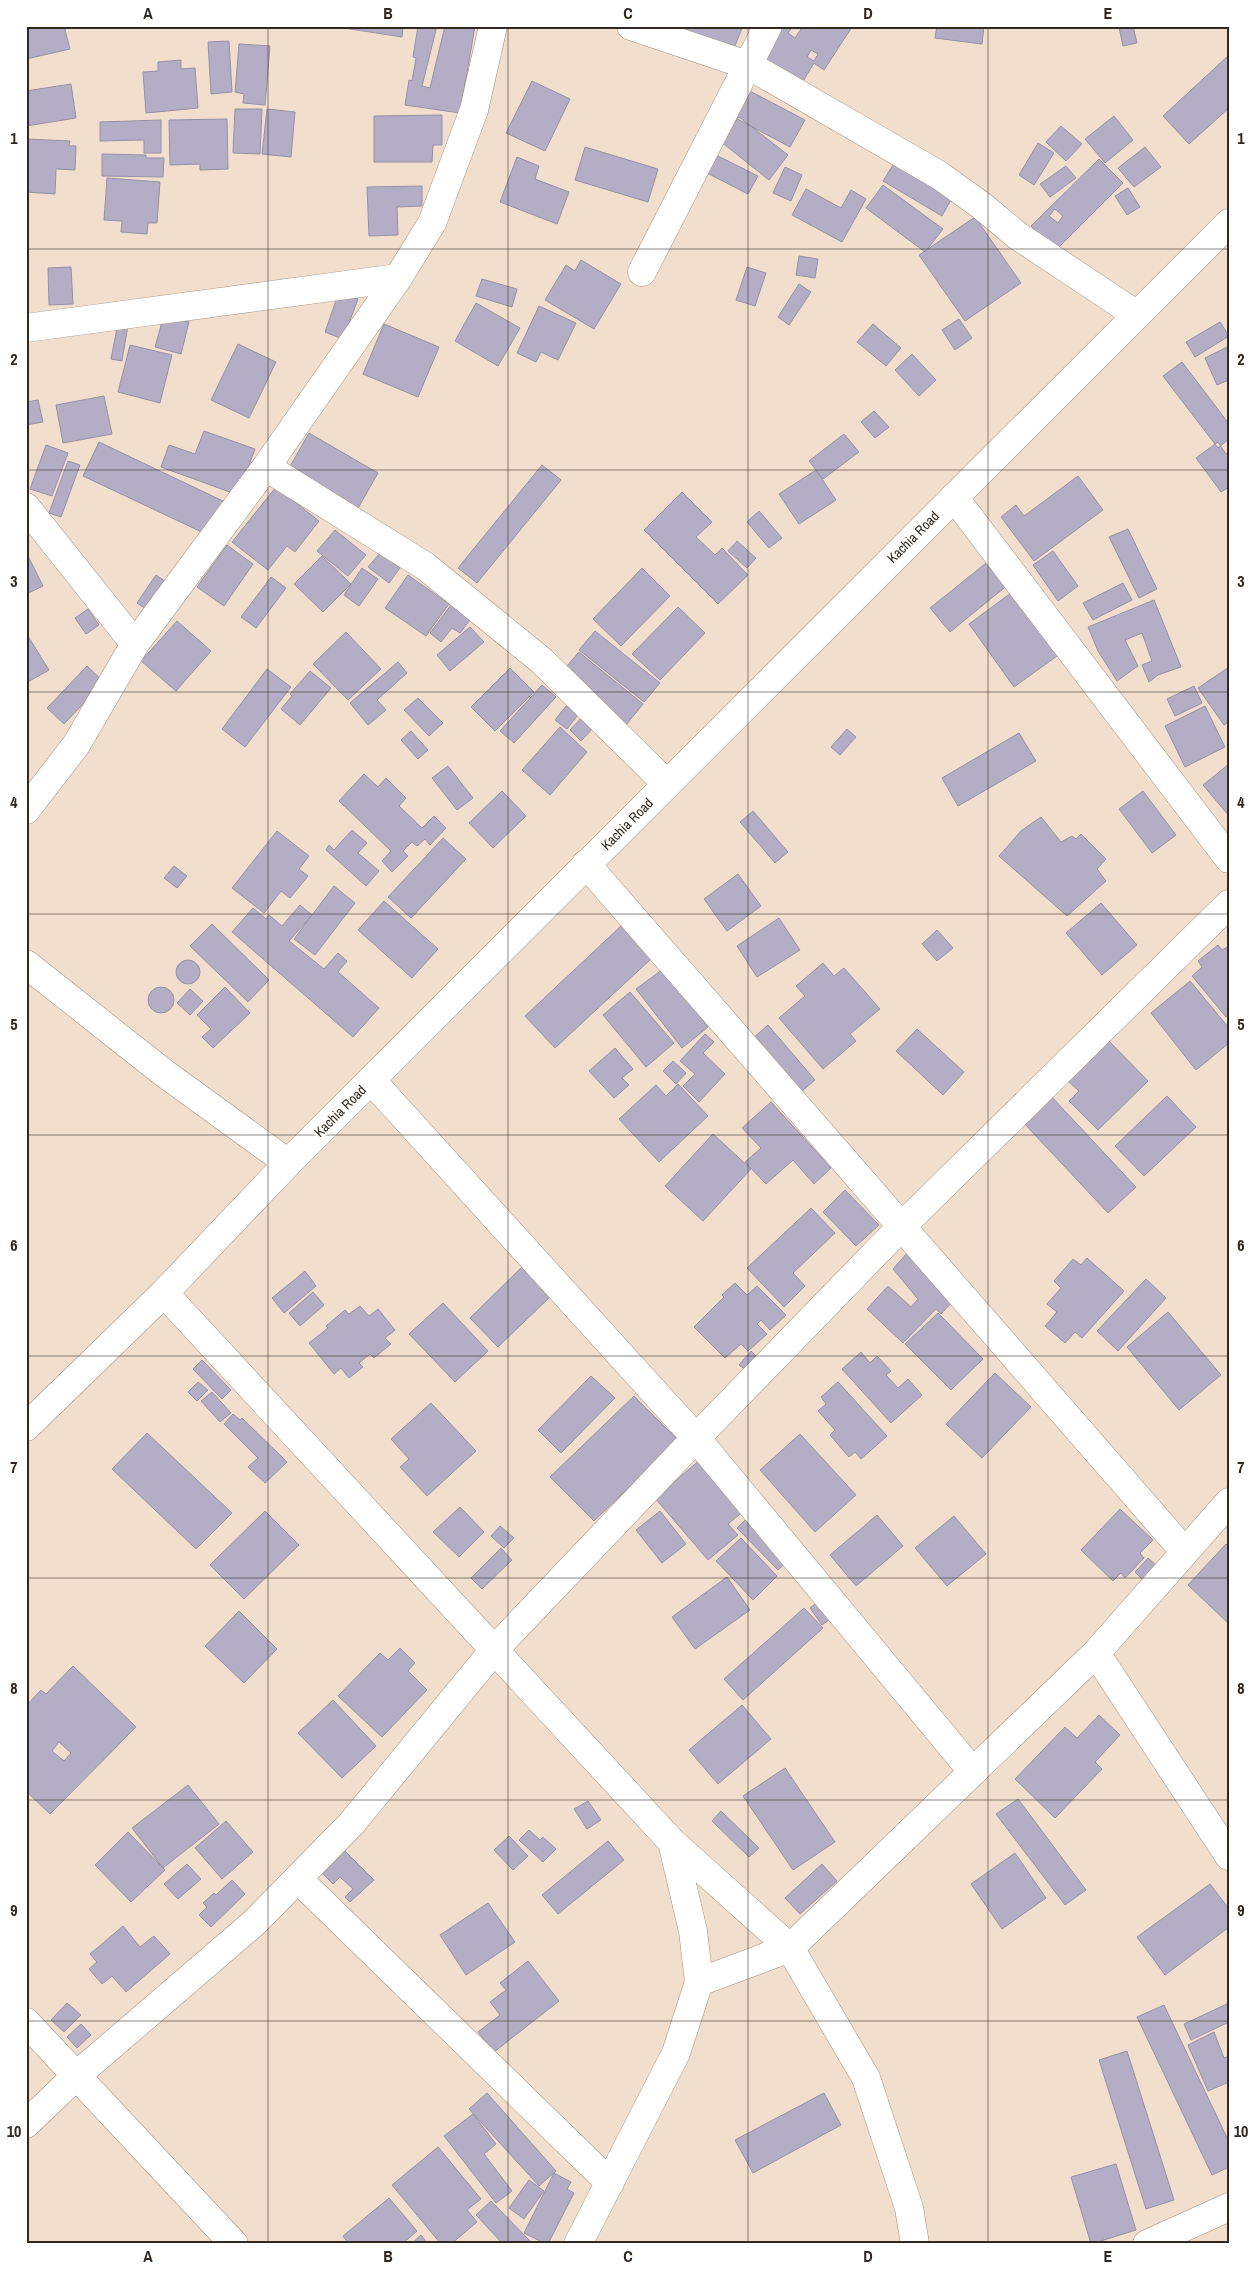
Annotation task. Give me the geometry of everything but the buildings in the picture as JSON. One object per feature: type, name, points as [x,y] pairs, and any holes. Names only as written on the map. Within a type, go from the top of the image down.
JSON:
[{"type":"main road","points":[[26,810],[76,745],[135,644],[266,467],[398,278],[432,223],[474,110],[493,26]]},
{"type":"main road","points":[[631,26],[750,66],[939,175],[982,206],[1018,236],[1137,315]]},
{"type":"main road","points":[[642,272],[750,66],[768,26]]},
{"type":"main road","name":"Kachia Road","points":[[26,1426],[164,1293],[288,1163],[1229,223]]},
{"type":"main road","points":[[26,328],[398,278]]},
{"type":"main road","points":[[266,467],[425,566],[542,660],[667,784]]},
{"type":"main road","points":[[954,496],[1229,859]]},
{"type":"main road","points":[[26,507],[135,644]]},
{"type":"main road","points":[[586,864],[1185,1552]]},
{"type":"main road","points":[[26,2124],[77,2075],[255,1922],[298,1879],[352,1823],[494,1650],[696,1438],[901,1227],[1229,904]]},
{"type":"main road","points":[[26,964],[164,1073],[288,1163]]},
{"type":"main road","points":[[371,1080],[696,1438],[973,1772]]},
{"type":"main road","points":[[164,1293],[672,1842],[790,1948],[866,2078],[908,2208],[915,2244]]},
{"type":"main road","points":[[699,1982],[790,1948],[1096,1653],[1229,1502]]},
{"type":"main road","points":[[1096,1653],[1229,1856]]},
{"type":"main road","points":[[578,2244],[676,2052],[699,1982],[693,1931],[672,1842]]},
{"type":"main road","points":[[298,1879],[610,2183]]},
{"type":"main road","points":[[26,2022],[234,2244]]},
{"type":"main road","points":[[1147,2244],[1229,2207]]}]
